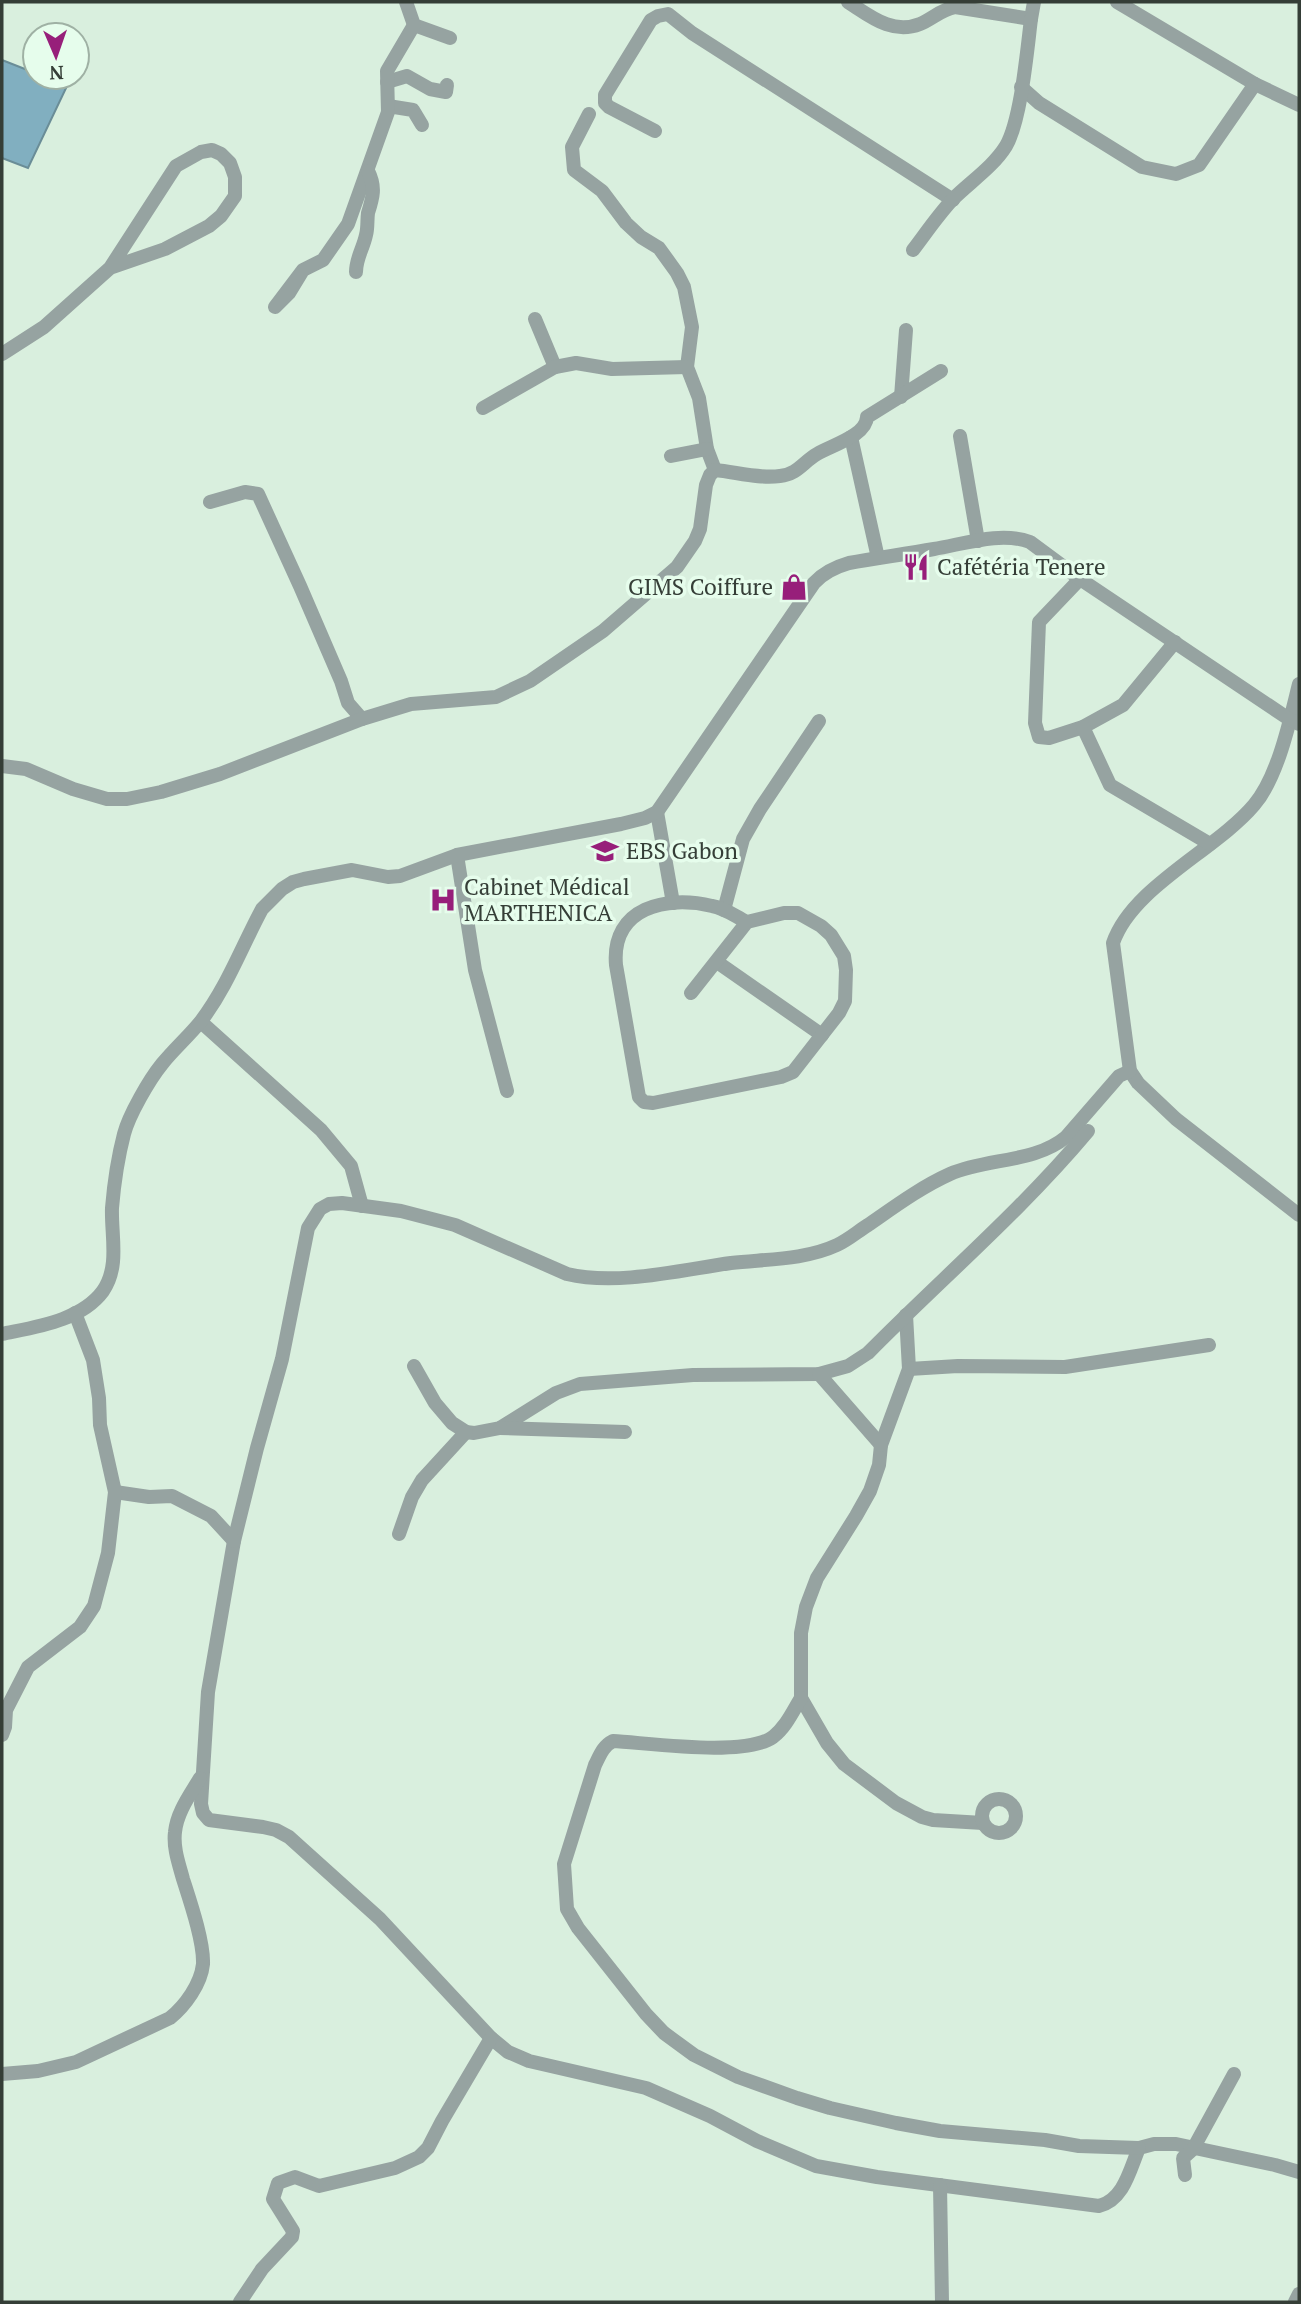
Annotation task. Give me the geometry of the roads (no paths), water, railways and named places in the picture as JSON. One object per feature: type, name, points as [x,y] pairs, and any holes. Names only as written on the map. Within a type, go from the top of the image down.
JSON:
[{"type":"street","points":[[405,2],[414,25],[450,38]]},
{"type":"street","points":[[848,2],[883,24],[896,27],[921,23],[955,7],[1031,19]]},
{"type":"street","points":[[913,250],[953,200],[981,174],[1005,146],[1011,132],[1021,87],[1034,2]]},
{"type":"street","points":[[1117,2],[1255,84],[1299,105]]},
{"type":"street","points":[[655,131],[609,107],[605,103],[605,95],[651,20],[668,14],[692,33],[953,200]]},
{"type":"street","points":[[303,270],[323,260],[348,224],[388,112],[387,71],[414,25]]},
{"type":"street","points":[[387,82],[407,76],[430,89],[446,92],[447,85]]},
{"type":"street","points":[[1021,87],[1039,103],[1142,167],[1176,174],[1199,165],[1255,84]]},
{"type":"street","points":[[388,106],[413,110],[422,125]]},
{"type":"street","points":[[589,114],[572,148],[574,170],[602,191],[626,223],[659,248],[684,287],[692,327],[687,367],[701,404],[706,449],[715,470]]},
{"type":"street","points":[[2,354],[44,327],[110,268],[176,166],[201,152],[212,150],[222,154],[230,163],[235,177],[234,196],[221,216],[209,226],[165,249],[110,268]]},
{"type":"street","points":[[356,272],[356,259],[366,236],[368,214],[373,202],[372,179],[368,171]]},
{"type":"street","points":[[535,319],[555,367]]},
{"type":"street","points":[[901,397],[905,330]]},
{"type":"street","points":[[483,408],[555,367],[576,363],[612,369],[687,367]]},
{"type":"street","points":[[715,470],[765,476],[795,473],[817,454],[851,437],[866,423],[866,417],[941,372]]},
{"type":"street","points":[[960,436],[978,541]]},
{"type":"street","points":[[851,437],[878,558]]},
{"type":"street","points":[[671,457],[706,449]]},
{"type":"street","points":[[2,766],[26,769],[73,789],[107,799],[127,799],[220,774],[362,719],[427,701],[496,697],[530,681],[577,649],[622,615],[677,567],[695,541],[704,513],[706,485],[715,470]]},
{"type":"street","points":[[210,502],[245,492],[258,495],[300,586],[348,703],[362,719]]},
{"type":"street","points":[[2,1334],[42,1325],[75,1313],[90,1304],[102,1292],[109,1280],[114,1255],[112,1209],[124,1132],[160,1066],[201,1022],[262,909],[273,896],[293,882],[334,872],[352,870],[388,877],[400,876],[457,855],[621,824],[657,812],[814,583],[835,567],[978,541],[1011,537],[1030,542],[1080,579],[1294,722]]},
{"type":"street","points":[[1080,579],[1039,622],[1035,723],[1037,734],[1042,738],[1083,727],[1123,705],[1175,642]]},
{"type":"street","points":[[1299,684],[1294,722],[1262,795],[1244,816],[1142,901],[1116,934],[1113,943],[1130,1071],[1138,1083],[1176,1119],[1299,1214]]},
{"type":"street","points":[[724,910],[739,851],[750,826],[819,721]]},
{"type":"street","points":[[1083,727],[1110,785],[1210,844]]},
{"type":"street","points":[[657,812],[673,902]]},
{"type":"street","points":[[457,855],[475,970],[507,1091]]},
{"type":"street","points":[[691,993],[747,922],[784,913],[798,914],[821,926],[844,956],[845,1001],[793,1072],[781,1077],[648,1104],[641,1100],[634,1081],[616,965],[617,942],[626,925],[641,910],[673,902],[693,903],[724,910],[747,922]]},
{"type":"street","points":[[717,962],[822,1035]]},
{"type":"street","points":[[201,1022],[321,1130],[351,1166],[362,1206]]},
{"type":"street","points":[[1130,1071],[1119,1076],[1056,1145],[1043,1151],[981,1163],[948,1175],[923,1188],[838,1244],[797,1255],[620,1277],[581,1278],[442,1221],[342,1203],[329,1204],[320,1209],[309,1228],[282,1359],[234,1541],[208,1692],[201,1804],[203,1813],[209,1820],[276,1830],[289,1837],[380,1919],[491,2038],[508,2052],[549,2067],[625,2081],[646,2088],[710,2116],[757,2141],[816,2165],[877,2177],[1099,2206],[1110,2203],[1117,2197],[1139,2148]]},
{"type":"street","points":[[500,1429],[556,1393],[580,1384],[693,1375],[818,1374],[861,1360],[1010,1216],[1058,1167],[1088,1131]]},
{"type":"street","points":[[2,1735],[6,1710],[28,1667],[80,1628],[94,1606],[108,1553],[115,1492],[100,1425],[93,1360],[75,1313]]},
{"type":"street","points":[[906,1314],[909,1369],[881,1445],[870,1491],[817,1578],[806,1607],[801,1633],[801,1698],[827,1744],[844,1764],[896,1804],[933,1820],[983,1823]]},
{"type":"street","points":[[909,1369],[958,1366],[1065,1367],[1209,1345]]},
{"type":"street","points":[[414,1366],[435,1403],[453,1423],[467,1432],[500,1429],[625,1432]]},
{"type":"street","points":[[818,1374],[881,1445]]},
{"type":"street","points":[[399,1534],[412,1497],[422,1480],[467,1432]]},
{"type":"street","points":[[115,1492],[139,1497],[172,1496],[211,1517],[234,1541]]},
{"type":"street","points":[[801,1698],[785,1725],[775,1735],[753,1745],[726,1747],[613,1741],[601,1750],[565,1864],[567,1909],[578,1928],[664,2033],[694,2054],[738,2077],[830,2108],[896,2123],[1079,2146],[1139,2148],[1162,2143],[1176,2144],[1299,2172]]},
{"type":"street","points":[[2,2074],[38,2071],[76,2062],[170,2018],[195,1988],[203,1964],[197,1923],[177,1861],[175,1832],[178,1815],[201,1776]]},
{"type":"street","points":[[240,2302],[262,2269],[292,2237],[293,2231],[273,2199],[278,2183],[295,2177],[319,2186],[395,2168],[419,2157],[428,2148],[491,2038]]},
{"type":"street","points":[[1185,2175],[1183,2158],[1193,2149],[1234,2074]]},
{"type":"street","points":[[940,2185],[942,2302]]},
{"type":"street","points":[[1295,2302],[1299,2294]]},
{"type":"water","points":[[2,60],[21,67],[21,91],[65,91],[28,168],[2,158]]},
{"type":"place","name":"Cafétéria Tenere","points":[[916,567]]},
{"type":"place","name":"GIMS Coiffure","points":[[794,587]]},
{"type":"place","name":"EBS Gabon","points":[[605,851]]},
{"type":"place","name":"Cabinet Médical MARTHENICA","points":[[443,900]]}]
